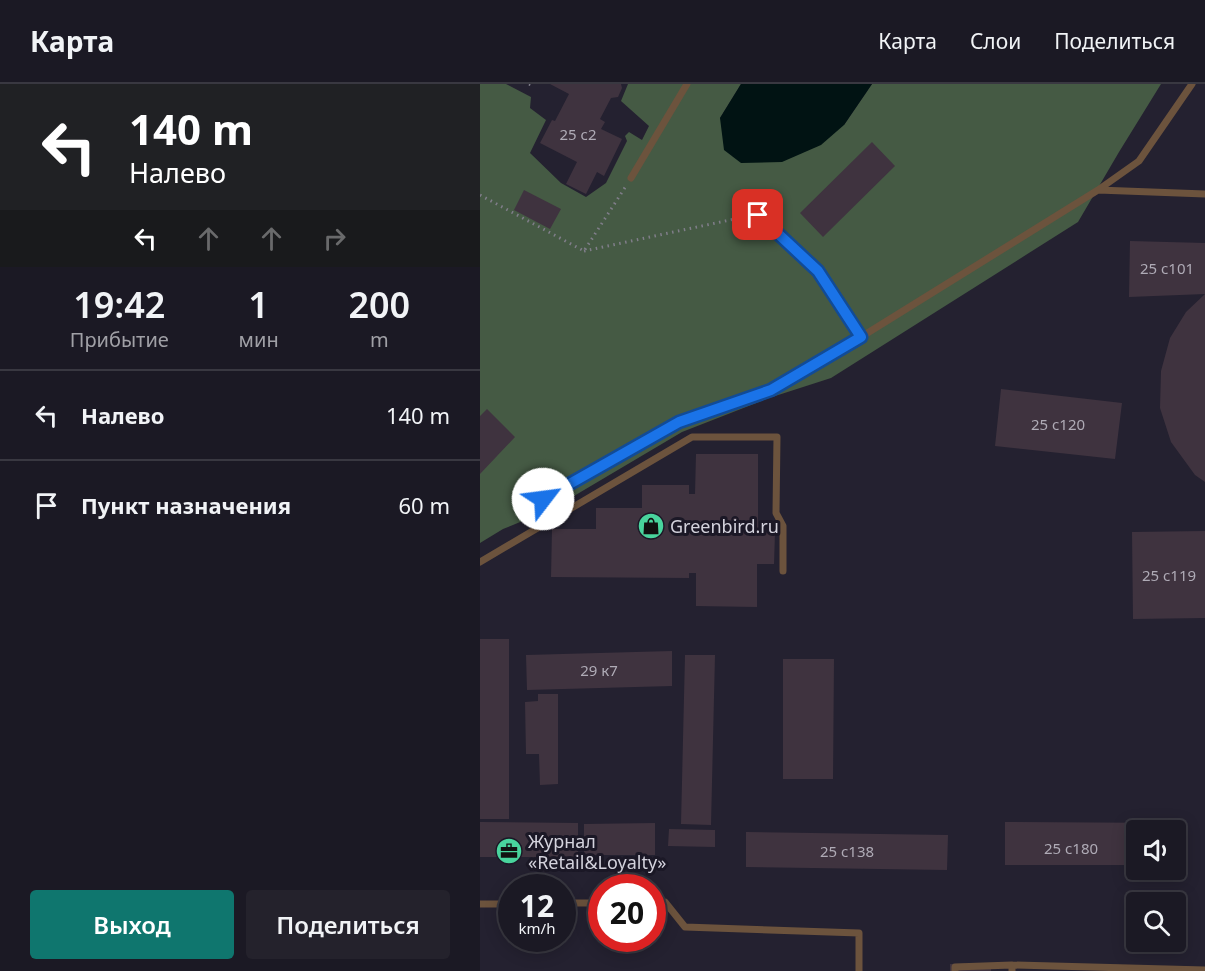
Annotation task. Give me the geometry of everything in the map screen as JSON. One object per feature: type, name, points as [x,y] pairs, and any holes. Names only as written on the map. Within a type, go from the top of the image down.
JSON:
[{"type":"lane","points":[[631,178],[687,84]]},
{"type":"lane","points":[[543,499],[679,422],[771,390],[1098,190],[1139,161],[1192,84]]},
{"type":"lane","points":[[1098,190],[1205,194]]},
{"type":"lane","points":[[758,215],[818,271],[861,337]]},
{"type":"lane","points":[[480,562],[692,437],[777,437],[776,513],[783,526],[783,571]]},
{"type":"lane","points":[[666,903],[685,927],[860,933],[860,971]]},
{"type":"lane","points":[[480,904],[498,904]]},
{"type":"lane","points":[[956,971],[956,966],[1205,970]]},
{"type":"path","points":[[584,251],[631,178]]},
{"type":"path","points":[[480,195],[584,251],[758,215]]},
{"type":"green space","points":[[480,84],[506,84],[531,97],[530,108],[546,120],[530,153],[561,183],[586,197],[606,183],[627,141],[625,136],[629,132],[642,140],[649,126],[621,101],[628,84],[741,84],[720,118],[844,125],[872,84],[1161,84],[1078,222],[831,378],[769,398],[682,432],[552,509],[503,529],[480,543]]},
{"type":"shaded area","points":[[741,84],[872,84],[844,125],[821,145],[782,162],[741,163],[724,150],[720,118]]},
{"type":"building","points":[[550,84],[621,84],[622,88],[618,97],[611,98],[600,119],[605,122],[601,129],[622,139],[604,176],[597,172],[586,194],[566,184],[577,162],[540,143],[569,94]]},
{"type":"building","points":[[872,142],[895,166],[823,237],[800,213]]},
{"type":"building","points":[[524,190],[561,209],[550,229],[514,210]]},
{"type":"building","points":[[1130,241],[1205,243],[1205,294],[1129,297]]},
{"type":"building","points":[[1205,294],[1205,482],[1195,475],[1171,442],[1160,408],[1161,371],[1170,338],[1186,312]]},
{"type":"building","points":[[1001,389],[1122,403],[1115,459],[995,446]]},
{"type":"building","points":[[487,409],[515,437],[480,474],[480,416]]},
{"type":"building","points":[[696,454],[758,454],[758,532],[775,533],[774,564],[757,564],[757,607],[696,606],[696,573],[689,573],[689,578],[551,577],[552,529],[596,529],[596,508],[642,508],[642,485],[689,485],[689,494],[695,494]]},
{"type":"building","points":[[1205,531],[1205,618],[1133,619],[1132,532]]},
{"type":"building","points":[[480,639],[509,639],[509,819],[480,819]]},
{"type":"building","points":[[672,651],[672,686],[527,690],[526,655]]},
{"type":"building","points":[[685,655],[715,655],[711,825],[681,824]]},
{"type":"building","points":[[783,659],[834,659],[833,779],[783,779]]},
{"type":"building","points":[[538,694],[558,694],[558,784],[540,785],[539,754],[526,754],[525,702],[538,701]]},
{"type":"building","points":[[480,822],[578,823],[578,857],[480,857]]},
{"type":"building","points":[[1005,822],[1126,823],[1126,865],[1005,865]]},
{"type":"building","points":[[655,823],[655,855],[584,855],[584,824]]},
{"type":"building","points":[[669,829],[715,830],[715,847],[668,846]]},
{"type":"building","points":[[746,832],[948,835],[947,870],[746,867]]},
{"type":"building","points":[[991,963],[991,971],[950,971],[950,964]]},
{"type":"place","name":"Greenbird.ru","points":[[651,526]]},
{"type":"place","name":"Журнал «Retail&Loyalty»","points":[[509,851]]},
{"type":"route","points":[[543,499],[679,422],[771,390],[861,337],[818,271],[758,215]]}]
